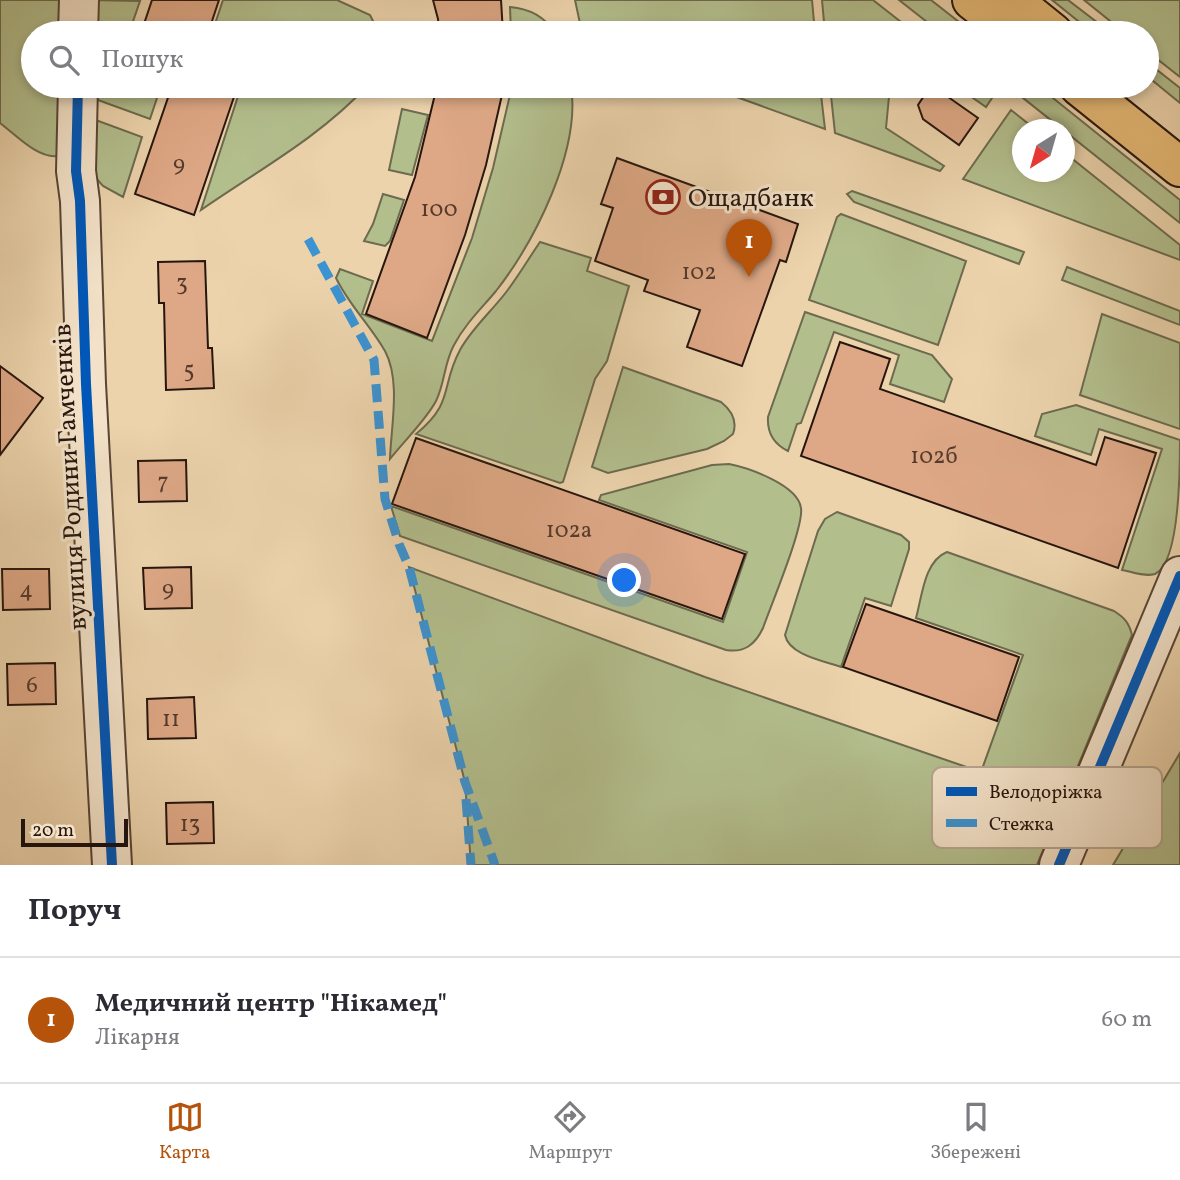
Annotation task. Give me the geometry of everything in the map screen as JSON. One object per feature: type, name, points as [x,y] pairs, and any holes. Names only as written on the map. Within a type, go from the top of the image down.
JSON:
[{"type":"main road","points":[[972,0],[999,21]]},
{"type":"main road","points":[[1012,0],[1039,21]]},
{"type":"main road","points":[[1094,98],[1180,167]]},
{"type":"main road","points":[[1134,98],[1180,134]]},
{"type":"street","points":[[78,21],[79,0]]},
{"type":"street","name":"вулиця Родини Гамченків","points":[[78,98],[76,171],[80,201],[86,384],[112,865]]},
{"type":"street","points":[[1100,767],[1180,576]]},
{"type":"street","points":[[1059,865],[1066,848]]},
{"type":"green space","points":[[0,0],[69,0],[69,21],[21,21],[21,98],[67,98],[58,156],[35,150],[0,123]]},
{"type":"green space","points":[[90,0],[140,1],[133,21],[89,21]]},
{"type":"green space","points":[[223,0],[337,0],[370,15],[373,21],[216,21]]},
{"type":"green space","points":[[575,0],[812,0],[814,21],[580,21]]},
{"type":"green space","points":[[822,0],[873,0],[900,21],[824,21]]},
{"type":"green space","points":[[899,0],[931,0],[958,21],[926,21]]},
{"type":"green space","points":[[1052,0],[1068,0],[1095,21],[1078,21]]},
{"type":"green space","points":[[1084,0],[1180,0],[1180,77],[1159,60],[1159,21],[1110,21]]},
{"type":"green space","points":[[510,7],[536,14],[545,21],[511,21]]},
{"type":"green space","points":[[1159,71],[1180,88],[1180,103],[1159,86]]},
{"type":"green space","points":[[92,98],[157,98],[150,119]]},
{"type":"green space","points":[[237,98],[355,98],[309,137],[201,210]]},
{"type":"green space","points":[[509,98],[571,98],[569,138],[562,166],[540,221],[511,270],[458,337],[432,408],[390,459],[394,390],[390,363],[385,351],[336,278],[340,269],[373,281],[362,314],[432,341],[472,238],[493,168]]},
{"type":"green space","points":[[739,98],[821,98],[825,129]]},
{"type":"green space","points":[[831,98],[889,98],[886,128],[944,166],[940,171],[835,133]]},
{"type":"green space","points":[[973,98],[992,98],[986,107]]},
{"type":"green space","points":[[1023,98],[1053,98],[1180,200],[1180,223],[1075,139],[1075,119],[1049,119]]},
{"type":"green space","points":[[402,109],[428,115],[412,175],[389,170]]},
{"type":"green space","points":[[1011,110],[1022,119],[1012,119],[1012,182],[1075,182],[1075,161],[1180,245],[1180,260],[963,179]]},
{"type":"green space","points":[[93,119],[142,137],[123,197],[103,186],[95,177]]},
{"type":"green space","points":[[852,191],[1024,252],[1019,264],[854,202],[847,194]]},
{"type":"green space","points":[[383,194],[404,200],[390,241],[385,246],[364,241]]},
{"type":"green space","points":[[841,214],[966,261],[938,345],[809,300],[837,217]]},
{"type":"green space","points":[[540,242],[591,258],[587,271],[629,286],[607,361],[595,379],[563,482],[560,483],[416,434],[437,413],[454,363],[465,342],[507,291]]},
{"type":"green space","points":[[1067,267],[1180,311],[1180,325],[1062,280]]},
{"type":"green space","points":[[805,312],[932,355],[952,379],[944,402],[890,384],[899,355],[834,332],[801,423],[797,424],[788,451],[783,448],[770,433],[768,417]]},
{"type":"green space","points":[[1102,314],[1180,343],[1180,429],[1080,395]]},
{"type":"green space","points":[[623,367],[721,402],[733,416],[733,434],[707,449],[608,473],[592,467]]},
{"type":"green space","points":[[1076,405],[1180,440],[1179,492],[1174,534],[1163,566],[1155,574],[1143,575],[1122,570],[1162,449],[1099,429],[1091,455],[1035,436],[1042,414]]},
{"type":"green space","points":[[729,464],[748,469],[782,485],[798,500],[801,508],[801,518],[792,548],[763,628],[753,643],[738,650],[726,650],[400,536],[391,506],[723,622],[747,552],[599,500],[601,495],[712,465]]},
{"type":"green space","points":[[837,512],[901,535],[909,542],[891,606],[865,598],[841,667],[817,660],[793,648],[785,635],[818,531],[825,519]]},
{"type":"green space","points":[[947,552],[1114,611],[1126,621],[1132,635],[1077,767],[983,767],[1023,655],[916,618],[929,571],[939,557]]},
{"type":"green space","points":[[409,567],[705,677],[966,767],[932,767],[932,848],[1044,848],[1037,865],[471,865],[465,782]]},
{"type":"green space","points":[[1180,753],[1180,865],[1113,865],[1123,848],[1162,848],[1162,783]]},
{"type":"building","points":[[152,0],[219,0],[212,21],[145,21]]},
{"type":"building","points":[[433,0],[501,0],[502,21],[438,19]]},
{"type":"building","points":[[168,98],[234,98],[194,215],[135,194]]},
{"type":"building","points":[[434,98],[501,98],[486,165],[465,235],[427,338],[366,314],[415,177]]},
{"type":"building","points":[[923,98],[950,98],[978,118],[959,145],[923,119],[918,105]]},
{"type":"building","points":[[617,158],[798,224],[786,262],[780,260],[742,366],[687,347],[700,310],[644,291],[648,280],[595,261],[613,208],[601,204]]},
{"type":"building","points":[[205,261],[208,348],[212,348],[214,388],[166,390],[164,303],[159,303],[158,262]]},
{"type":"building","points":[[840,342],[890,359],[880,389],[1096,465],[1105,437],[1156,453],[1118,568],[801,456]]},
{"type":"building","points":[[0,366],[43,398],[0,455]]},
{"type":"building","points":[[416,438],[745,554],[722,619],[392,504]]},
{"type":"building","points":[[186,460],[187,501],[139,502],[138,461]]},
{"type":"building","points":[[191,567],[192,608],[145,609],[143,568]]},
{"type":"building","points":[[2,569],[49,569],[50,609],[3,610]]},
{"type":"building","points":[[866,604],[1019,657],[997,721],[843,667]]},
{"type":"building","points":[[55,663],[56,704],[8,705],[7,664]]},
{"type":"building","points":[[194,697],[196,738],[148,739],[147,699]]},
{"type":"building","points":[[213,802],[214,843],[167,844],[166,803]]},
{"type":"marked path","points":[[308,239],[374,360],[385,499],[409,567],[465,782],[495,865]]},
{"type":"marked path","points":[[466,799],[471,865]]},
{"type":"cycle path","points":[[78,98],[76,171],[80,201],[86,384],[112,865]]},
{"type":"cycle path","points":[[1100,767],[1180,576]]},
{"type":"cycle path","points":[[1059,865],[1066,848]]},
{"type":"place","name":"Ощадбанк","points":[[663,197]]},
{"type":"place","name":"Медичний центр \"Нікамед\"","points":[[749,277]]}]
